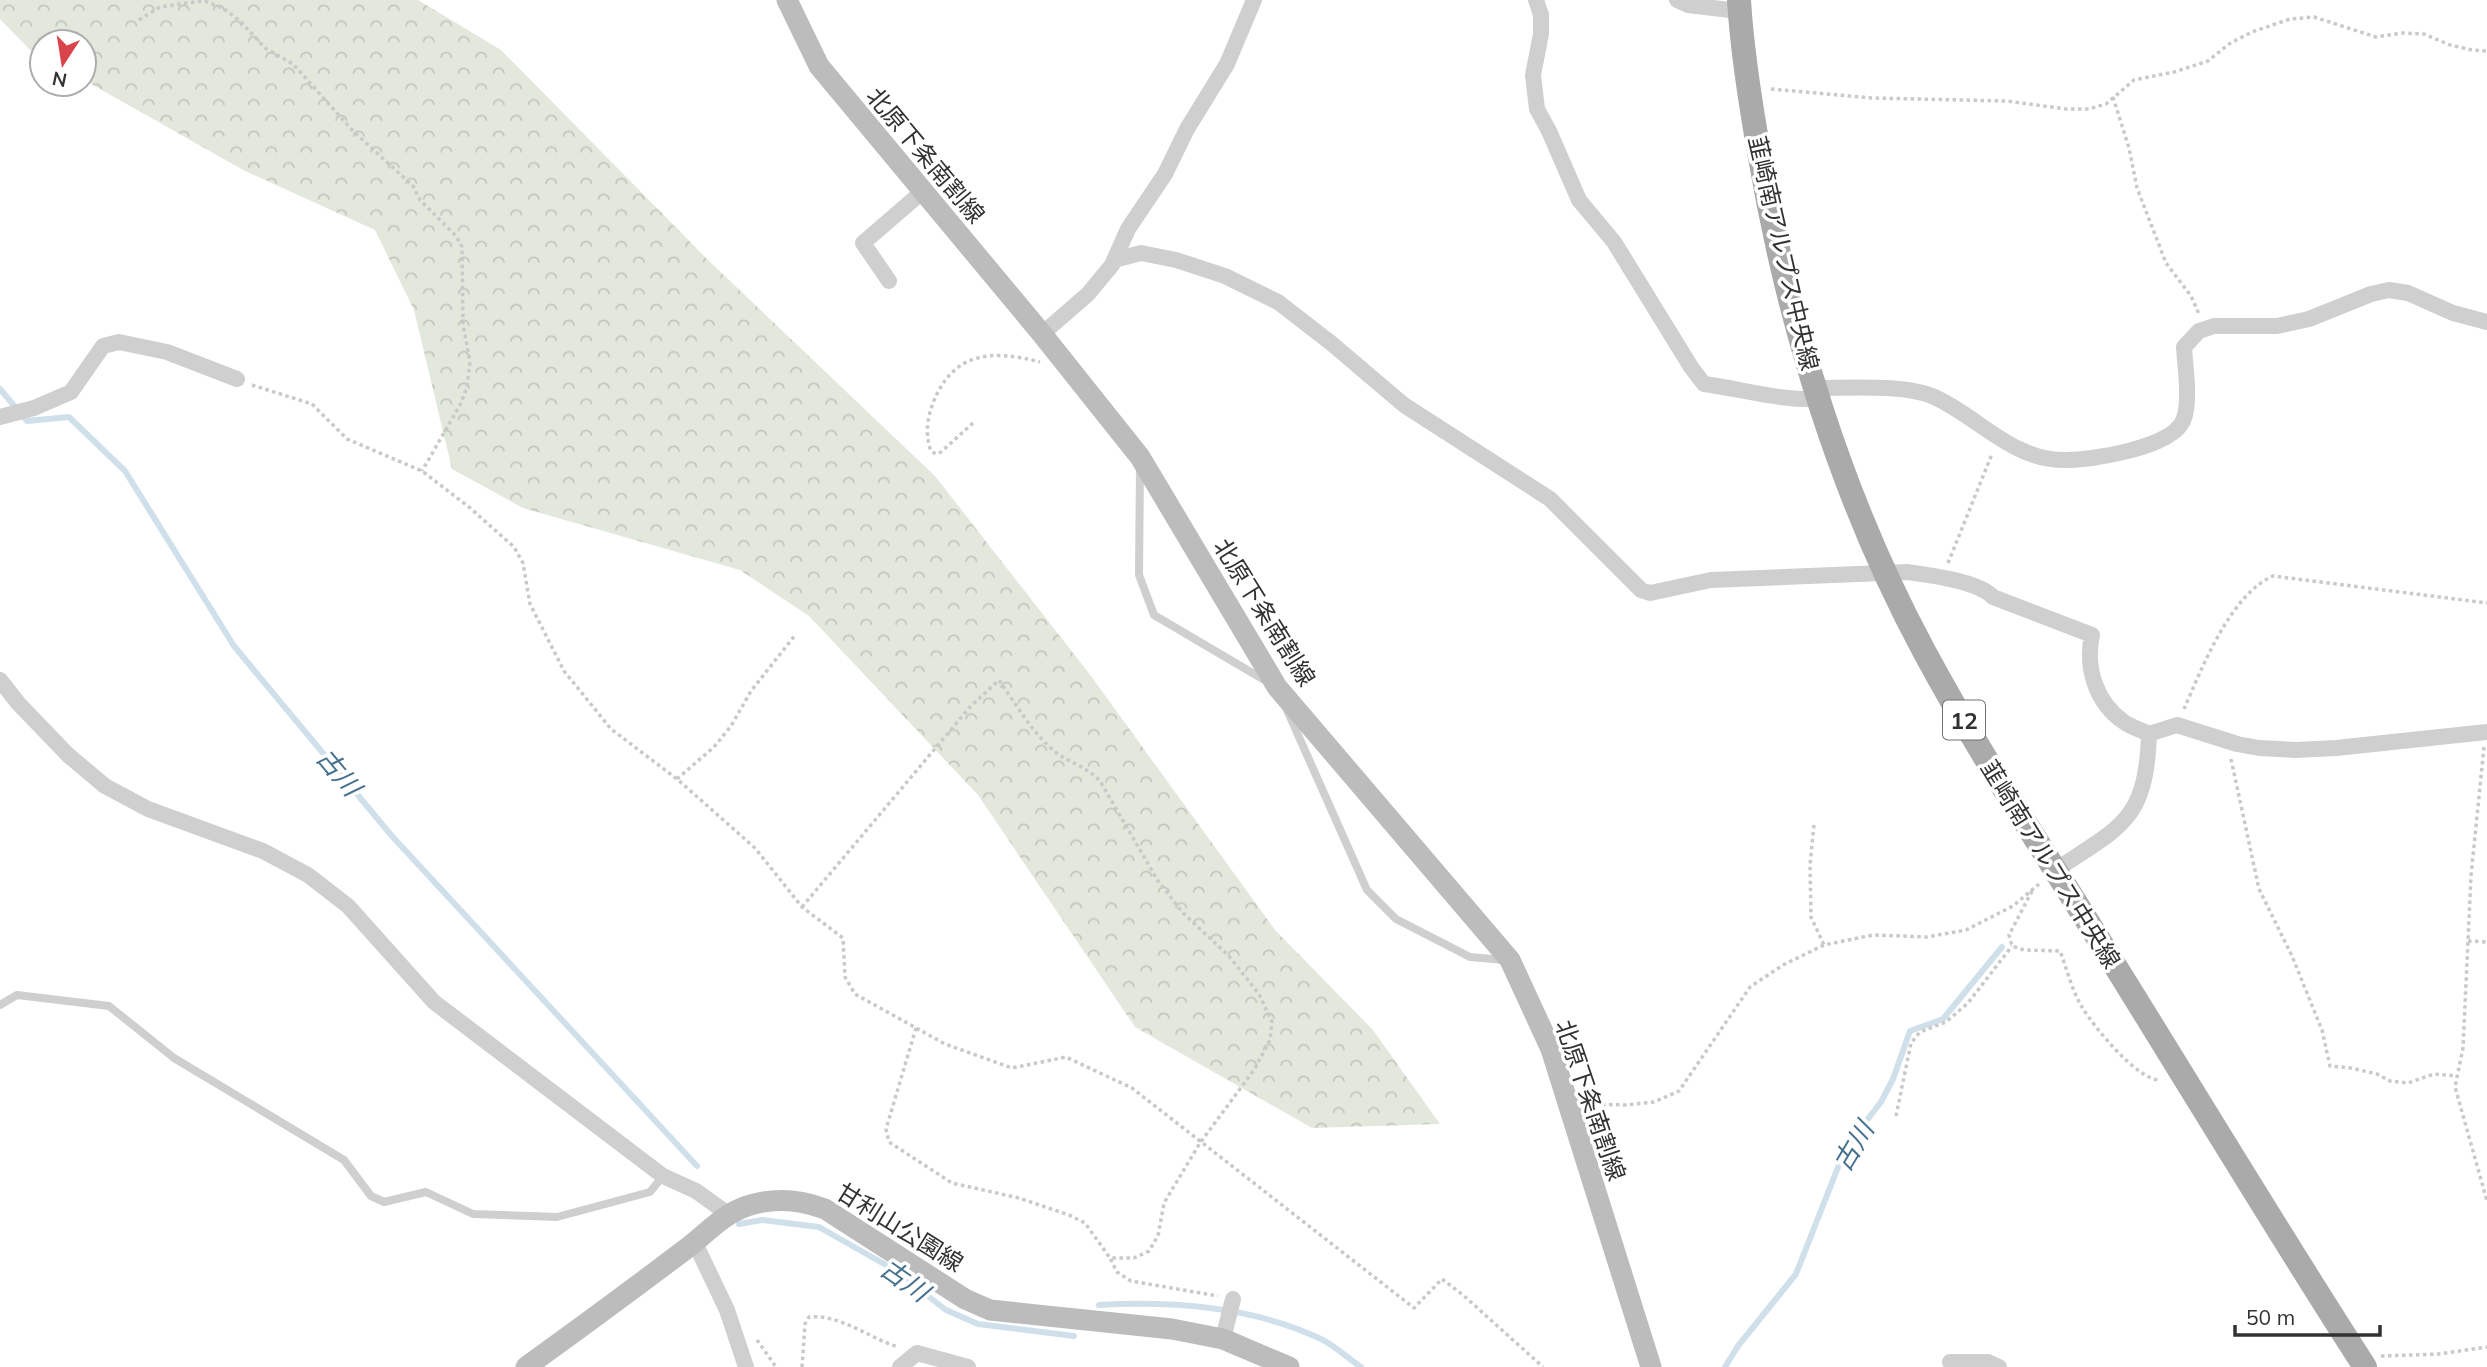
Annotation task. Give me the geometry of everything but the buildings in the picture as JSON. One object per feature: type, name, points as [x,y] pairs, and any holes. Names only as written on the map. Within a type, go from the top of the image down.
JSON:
[{"type":"main road","name":"北原下条南割線","points":[[787,0],[819,66],[1042,334],[1140,457],[1277,687],[1510,960],[1551,1049],[1651,1367]]},
{"type":"main road","name":"韮崎南アルプス中央線","points":[[1739,5],[1748,87],[1769,210],[1797,328],[1817,393],[1884,572],[1923,650],[2054,871],[2362,1362]]},
{"type":"main road","name":"甘利山公園線","points":[[526,1367],[695,1243],[728,1214],[748,1206],[783,1199],[807,1202],[825,1209],[965,1299],[990,1310],[1225,1332],[1276,1365]]},
{"type":"street","points":[[1042,334],[1088,294],[1114,260],[1128,229],[1165,174],[1187,129],[1227,64],[1254,0]]},
{"type":"street","points":[[1536,0],[1541,15],[1541,34],[1532,75],[1536,109],[1549,131],[1578,200],[1614,242],[1704,384],[1798,400],[1817,393],[1911,391],[1932,396],[2018,449],[2039,457],[2064,460],[2112,456],[2162,439],[2177,430],[2184,419],[2187,405],[2184,346],[2188,340],[2214,326],[2277,326],[2309,319],[2371,294],[2389,290],[2408,293],[2454,313],[2487,322]]},
{"type":"street","points":[[1676,0],[1688,5],[1739,5]]},
{"type":"street","points":[[889,281],[863,243],[922,192]]},
{"type":"street","points":[[1114,260],[1141,253],[1177,260],[1225,276],[1278,302],[1404,405],[1550,499],[1641,590],[1650,593],[1711,580],[1907,572],[1987,590],[1993,597],[2092,635],[2088,652],[2090,668],[2095,685],[2108,708],[2125,723],[2149,734],[2177,725],[2259,748],[2296,750],[2486,732]]},
{"type":"street","points":[[5,416],[34,408],[71,392],[103,346],[119,342],[167,352],[237,379]]},
{"type":"street","points":[[0,680],[18,703],[68,755],[105,786],[148,809],[263,851],[308,875],[348,906],[434,1002],[663,1177],[696,1191],[728,1214]]},
{"type":"street","points":[[2054,871],[2121,826],[2133,812],[2146,778],[2149,734]]},
{"type":"street","points":[[695,1243],[727,1310],[746,1367]]},
{"type":"street","points":[[1225,1332],[1233,1299]]},
{"type":"street","points":[[900,1367],[917,1353],[957,1366]]},
{"type":"street","points":[[1950,1362],[1988,1362],[1999,1367]]},
{"type":"lane","points":[[1140,457],[1139,575],[1154,615],[1277,687],[1367,890],[1396,919],[1470,957],[1510,960]]},
{"type":"lane","points":[[0,1005],[17,995],[109,1006],[174,1058],[344,1160],[371,1196],[384,1202],[426,1192],[473,1214],[557,1217],[650,1192],[663,1177]]},
{"type":"path","points":[[139,20],[160,6],[205,1],[224,9],[240,21],[265,48],[293,64],[353,131],[413,186],[420,200],[456,236],[462,247],[463,324],[470,362],[467,387],[460,405],[422,471]]},
{"type":"path","points":[[1748,87],[1872,98],[2007,101],[2066,109],[2089,109],[2106,104],[2134,80],[2174,72],[2208,61],[2229,44],[2252,32],[2290,19],[2314,17],[2376,37],[2403,33],[2424,34],[2450,45],[2487,51]]},
{"type":"path","points":[[2113,97],[2129,148],[2137,188],[2166,262],[2191,296],[2205,329]]},
{"type":"path","points":[[973,423],[941,452],[936,454],[931,451],[926,435],[931,409],[938,391],[955,368],[995,354],[1014,355],[1069,367]]},
{"type":"path","points":[[237,379],[312,404],[347,439],[422,471],[469,506],[514,547],[523,563],[530,604],[564,671],[611,729],[677,779],[755,848],[802,907],[843,938],[845,977],[855,993],[945,1044],[1013,1068],[1066,1057],[1132,1088],[1414,1308],[1442,1279],[1542,1367]]},
{"type":"path","points":[[1942,578],[1999,437]]},
{"type":"path","points":[[2177,725],[2222,629],[2260,582],[2273,576],[2487,603]]},
{"type":"path","points":[[677,779],[714,747],[731,726],[751,691],[796,634]]},
{"type":"path","points":[[802,907],[970,706],[999,680],[1037,733],[1059,754],[1091,772],[1100,781],[1158,881],[1183,913],[1228,955],[1259,994],[1272,1022],[1270,1040],[1254,1070],[1200,1143],[1164,1203],[1158,1236],[1149,1251],[1133,1258],[1110,1258]]},
{"type":"path","points":[[2486,732],[2471,876],[2463,1048],[2455,1087],[2487,1201]]},
{"type":"path","points":[[2227,741],[2259,889],[2292,956],[2317,1017],[2330,1066],[2351,1068],[2377,1074],[2390,1081],[2408,1083],[2434,1074],[2457,1076]]},
{"type":"path","points":[[1814,825],[1810,906],[1811,917],[1824,945]]},
{"type":"path","points":[[1567,1103],[1625,1105],[1654,1102],[1679,1091],[1750,987],[1783,964],[1824,945],[1873,935],[1927,937],[1966,930],[2013,906],[2054,871]]},
{"type":"path","points":[[2012,946],[2009,935],[2033,889]]},
{"type":"path","points":[[2468,941],[2487,942]]},
{"type":"path","points":[[2012,946],[2024,950],[2060,951],[2082,1008],[2127,1063],[2152,1080],[2186,1079]]},
{"type":"path","points":[[1896,1116],[1911,1043],[1920,1032],[1946,1022],[1968,1003],[2012,946]]},
{"type":"path","points":[[916,1028],[886,1129],[889,1142],[952,1183],[1019,1198],[1085,1223],[1117,1272],[1131,1281],[1233,1299]]},
{"type":"path","points":[[802,1367],[805,1324],[809,1317],[818,1316],[859,1329],[887,1344],[917,1353]]},
{"type":"path","points":[[2362,1362],[2487,1347]]},
{"type":"green space","points":[[0,0],[418,0],[501,50],[710,262],[935,476],[1091,676],[1275,930],[1373,1030],[1440,1124],[1312,1128],[1135,1027],[978,795],[809,616],[740,570],[523,508],[452,469],[414,310],[375,230],[245,171],[98,88],[98,28],[28,28],[28,48],[0,19]]},
{"type":"waterway","name":"古川","points":[[0,389],[27,421],[69,417],[125,471],[234,646],[391,835],[697,1166]]},
{"type":"waterway","name":"古川","points":[[1725,1367],[1738,1346],[1796,1274],[1846,1147],[1881,1102],[1893,1079],[1910,1031],[1943,1019],[2002,947]]},
{"type":"waterway","name":"古川","points":[[739,1224],[762,1220],[819,1227],[893,1269],[946,1310],[978,1324],[1074,1336]]},
{"type":"waterway","name":"古川","points":[[1099,1305],[1155,1304],[1241,1313],[1295,1328],[1321,1339],[1361,1367]]}]
